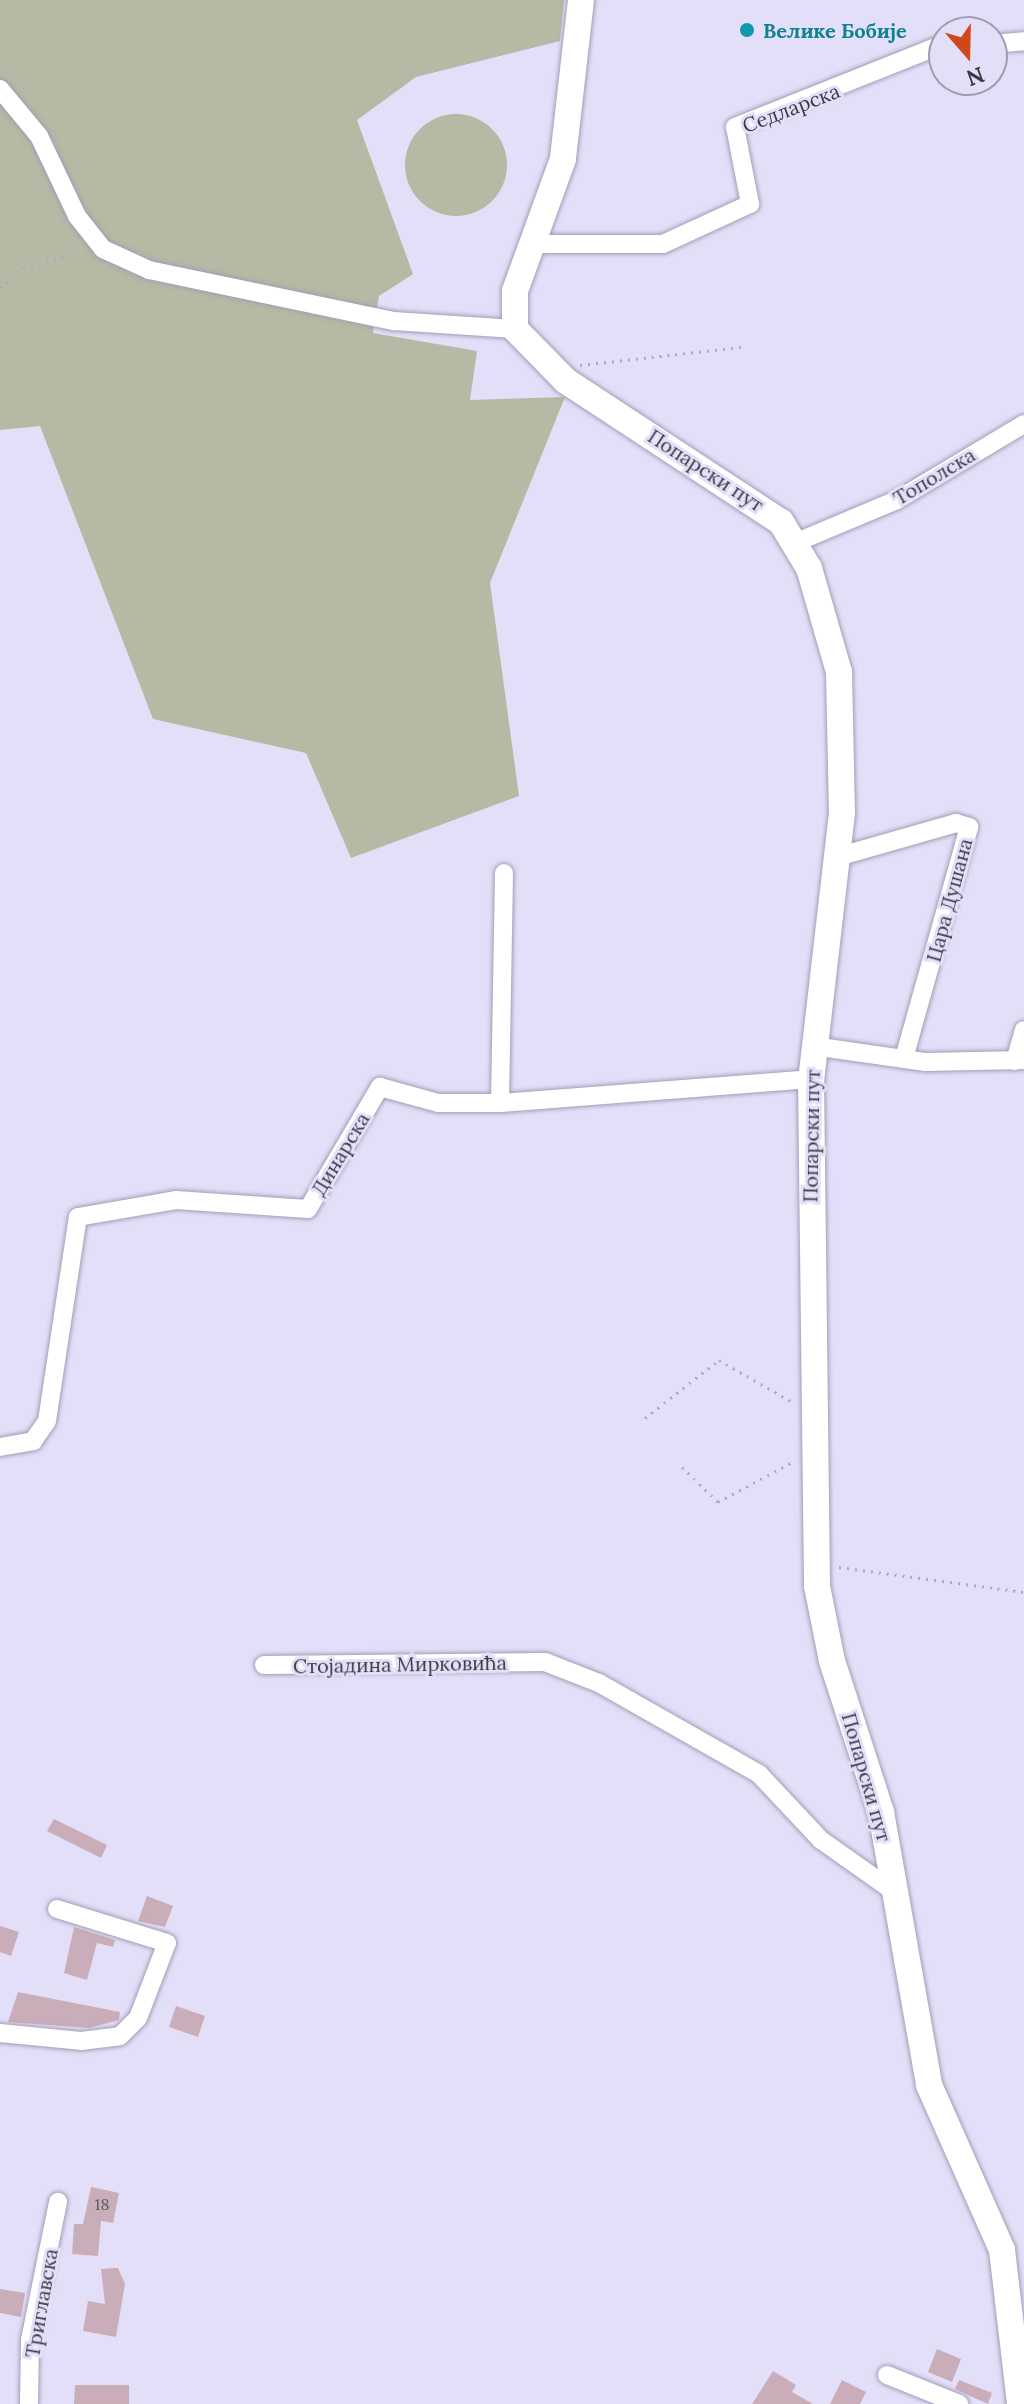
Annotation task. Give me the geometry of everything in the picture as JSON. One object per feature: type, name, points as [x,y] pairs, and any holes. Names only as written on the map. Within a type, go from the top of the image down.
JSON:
[{"type":"street","points":[[0,89],[39,136],[77,216],[103,249],[149,270],[394,321],[515,329],[515,291],[536,244],[563,159],[581,0]]},
{"type":"street","name":"Седларска","points":[[536,244],[663,244],[750,204],[735,127],[928,50]]},
{"type":"street","name":"Попарски пут","points":[[515,329],[548,367],[752,496],[797,542],[839,672],[844,752],[837,857],[811,1079],[811,1452],[815,1563],[825,1638],[878,1803],[933,2099],[1002,2250],[1020,2404]]},
{"type":"street","name":"Тополска","points":[[797,542],[897,500],[1024,424]]},
{"type":"street","name":"Цара Душана","points":[[837,857],[956,823],[969,827],[904,1059]]},
{"type":"street","points":[[500,1103],[504,873]]},
{"type":"street","points":[[813,1046],[904,1059],[1019,1061],[1024,1030]]},
{"type":"street","name":"Динарска","points":[[0,1447],[33,1441],[47,1421],[78,1217],[176,1200],[308,1209],[380,1087],[438,1103],[500,1103],[811,1079]]},
{"type":"street","name":"Стојадина Мирковића","points":[[264,1665],[545,1662],[599,1683],[759,1774],[821,1840],[896,1893]]},
{"type":"street","points":[[0,2033],[81,2041],[127,2032],[167,1943],[57,1909]]},
{"type":"street","name":"Триглавска","points":[[29,2404],[30,2340],[58,2202]]},
{"type":"street","points":[[887,2375],[959,2404]]},
{"type":"path","points":[[0,288],[23,268],[63,253],[103,249]]},
{"type":"path","points":[[548,367],[741,347]]},
{"type":"path","points":[[645,1418],[719,1360],[740,1366],[811,1414]]},
{"type":"path","points":[[682,1467],[718,1502],[811,1452]]},
{"type":"path","points":[[815,1563],[1024,1592]]},
{"type":"green space","points":[[0,0],[564,0],[560,41],[416,77],[357,120],[413,274],[379,296],[373,333],[477,351],[470,400],[565,397],[490,583],[519,796],[351,858],[306,753],[153,719],[40,426],[0,430]]},
{"type":"green space","points":[[456,114],[476,118],[492,129],[503,145],[507,165],[503,185],[492,201],[476,212],[456,216],[436,212],[420,201],[409,185],[405,165],[409,145],[420,129],[436,118]]},
{"type":"building","points":[[54,1819],[107,1845],[101,1858],[47,1831]]},
{"type":"building","points":[[147,1896],[173,1906],[165,1927],[138,1921]]},
{"type":"building","points":[[0,1926],[19,1932],[11,1956],[0,1952]]},
{"type":"building","points":[[74,1927],[115,1940],[113,1947],[97,1943],[87,1980],[64,1973]]},
{"type":"building","points":[[18,1992],[120,2012],[119,2020],[89,2028],[8,2022]]},
{"type":"building","points":[[176,2006],[205,2016],[198,2037],[169,2027]]},
{"type":"building","points":[[91,2187],[119,2193],[113,2223],[101,2221],[98,2256],[72,2254],[74,2224],[83,2224]]},
{"type":"building","points":[[118,2268],[125,2284],[116,2337],[83,2331],[88,2301],[105,2304],[101,2269]]},
{"type":"building","points":[[0,2289],[25,2293],[21,2317],[0,2313]]},
{"type":"building","points":[[937,2349],[961,2359],[952,2382],[928,2372]]},
{"type":"building","points":[[773,2371],[796,2385],[792,2392],[813,2404],[752,2404]]},
{"type":"building","points":[[842,2380],[866,2392],[860,2404],[830,2404]]},
{"type":"building","points":[[959,2380],[992,2393],[988,2404],[955,2389]]},
{"type":"building","points":[[75,2385],[129,2385],[129,2404],[74,2404]]},
{"type":"place","name":"Велике Бобије","points":[[747,30]]}]
